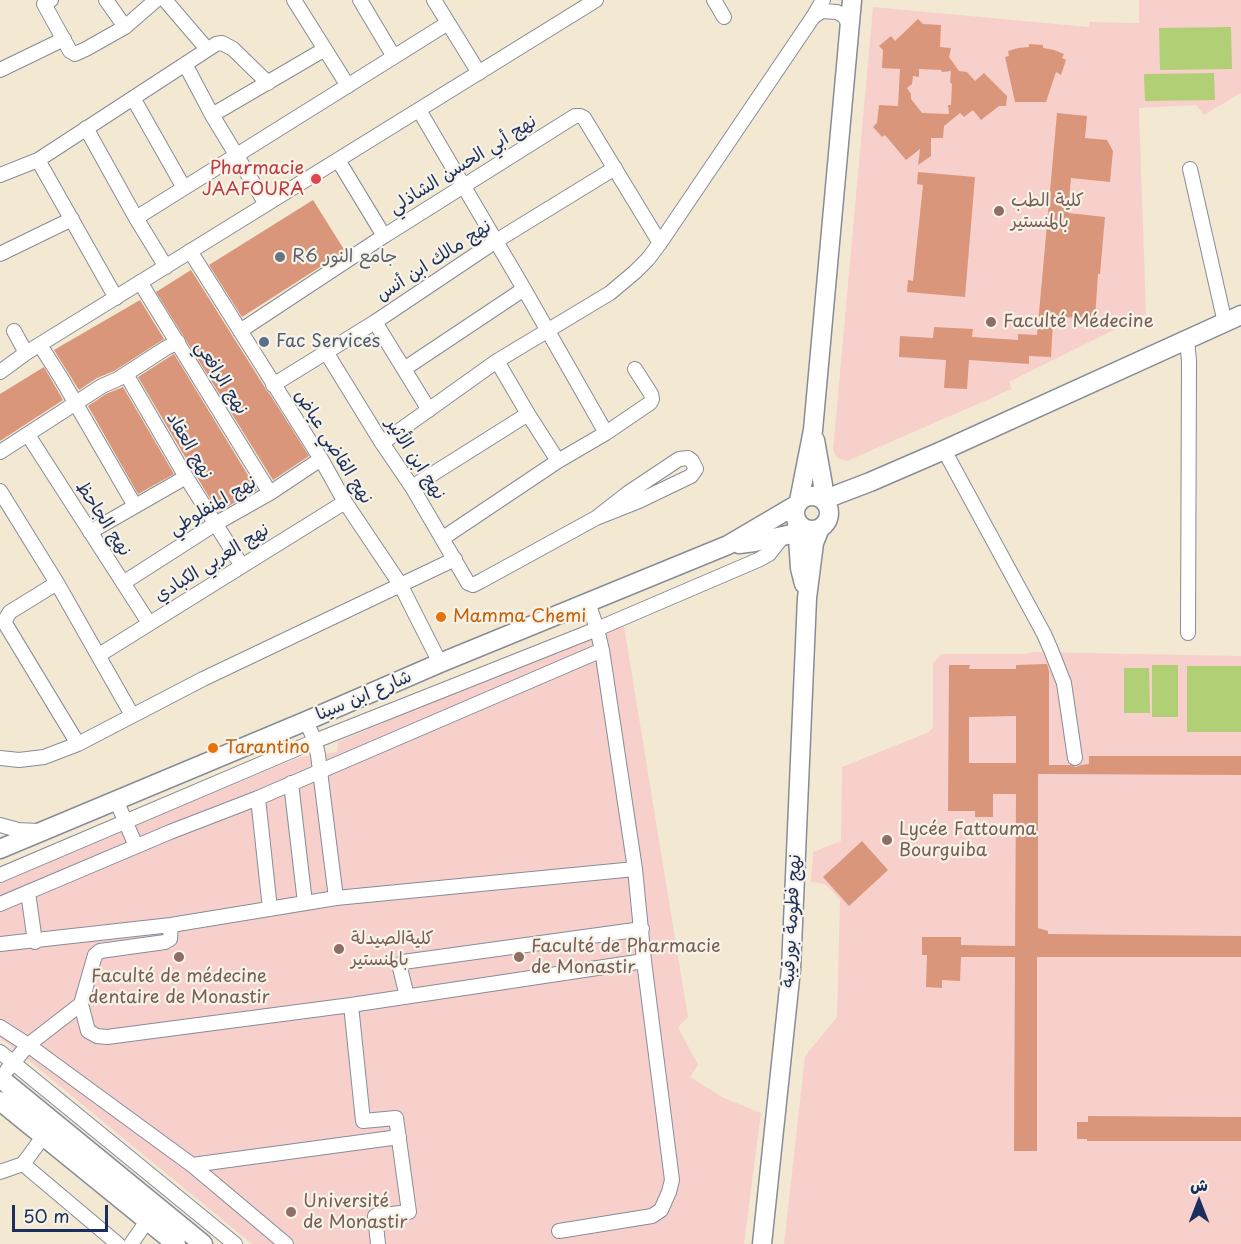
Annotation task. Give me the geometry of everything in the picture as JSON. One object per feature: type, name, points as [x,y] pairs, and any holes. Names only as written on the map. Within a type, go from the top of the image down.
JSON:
[{"type":"main road","name":"نهج فطومة بورقيبة","points":[[762,1244],[791,969],[807,598],[814,543],[808,517],[823,485],[813,430],[851,1]]},
{"type":"main road","points":[[728,545],[755,542],[839,504],[870,482],[1233,319]]},
{"type":"main road","points":[[728,545],[808,517]]},
{"type":"main road","name":"شارع ابن سينا","points":[[0,849],[440,663],[728,545]]},
{"type":"main road","points":[[0,1078],[203,1244]]},
{"type":"main road","points":[[0,1101],[176,1244]]},
{"type":"street","points":[[106,0],[125,27]]},
{"type":"street","points":[[46,1],[63,39],[70,51],[75,54],[125,27],[156,0]]},
{"type":"street","points":[[165,0],[207,49]]},
{"type":"street","points":[[294,0],[348,86]]},
{"type":"street","points":[[360,0],[394,57]]},
{"type":"street","points":[[434,0],[479,73]]},
{"type":"street","points":[[0,372],[26,353],[596,0]]},
{"type":"street","points":[[714,0],[724,17]]},
{"type":"street","points":[[382,443],[497,361],[610,293],[648,259],[823,0]]},
{"type":"street","points":[[813,16],[822,11],[837,12],[844,16],[849,24]]},
{"type":"street","points":[[136,218],[448,23]]},
{"type":"street","points":[[0,70],[63,39]]},
{"type":"street","points":[[0,175],[38,160],[216,44],[227,45],[268,83]]},
{"type":"street","points":[[212,115],[325,49]]},
{"type":"street","points":[[185,64],[212,115],[266,204]]},
{"type":"street","points":[[133,98],[184,188]]},
{"type":"street","points":[[419,110],[606,434]]},
{"type":"street","name":"نهج أبي الحسن الشاذلي","points":[[240,331],[384,236],[575,116],[584,118],[660,243]]},
{"type":"street","points":[[86,128],[166,267]]},
{"type":"street","points":[[38,160],[116,297]]},
{"type":"street","points":[[338,160],[384,236]]},
{"type":"street","name":"نهج مالك ابن أنس","points":[[273,385],[615,168]]},
{"type":"street","points":[[1190,169],[1233,319]]},
{"type":"street","points":[[0,254],[72,219]]},
{"type":"street","name":"نهج القاضي عياض","points":[[190,251],[321,459],[345,502],[400,584],[440,663]]},
{"type":"street","name":"نهج الرافعي","points":[[140,282],[270,493]]},
{"type":"street","points":[[404,369],[524,289]]},
{"type":"street","points":[[375,322],[429,410]]},
{"type":"street","points":[[14,331],[26,353]]},
{"type":"street","points":[[1187,340],[1189,361],[1188,633]]},
{"type":"street","points":[[0,452],[102,386],[178,342]]},
{"type":"street","points":[[40,345],[135,506]]},
{"type":"street","name":"نهج ابن الأثير","points":[[326,352],[412,487],[468,583],[473,585],[596,518]]},
{"type":"street","points":[[497,361],[558,461]]},
{"type":"street","points":[[443,538],[558,461],[606,434],[650,403],[651,394],[635,369]]},
{"type":"street","name":"نهج العقاد","points":[[126,374],[186,477],[242,566]]},
{"type":"street","points":[[412,487],[528,414]]},
{"type":"street","name":"نهج الجاحظ","points":[[28,435],[148,623]]},
{"type":"street","points":[[944,450],[1051,650],[1064,683],[1075,758]]},
{"type":"street","points":[[687,458],[692,461],[696,469],[691,476],[639,501],[596,518],[628,493],[679,459],[687,458]]},
{"type":"street","name":"نهج المنفلوطي","points":[[123,583],[321,459]]},
{"type":"street","points":[[90,532],[186,477]]},
{"type":"street","points":[[0,491],[57,583],[132,715]]},
{"type":"street","name":"نهج العربي الكبادي","points":[[99,655],[345,502]]},
{"type":"street","points":[[0,875],[315,741],[597,629],[763,557],[808,517]]},
{"type":"street","points":[[0,758],[19,760],[44,757],[78,744],[203,678],[454,559]]},
{"type":"street","points":[[57,583],[10,612],[6,625],[78,744]]},
{"type":"street","points":[[559,1232],[652,1216],[661,1210],[672,1180],[635,869],[602,650],[588,602]]},
{"type":"street","points":[[0,904],[170,832],[321,772],[602,650]]},
{"type":"street","points":[[306,721],[315,741],[321,772],[336,898]]},
{"type":"street","points":[[291,783],[305,903]]},
{"type":"street","points":[[258,798],[270,909]]},
{"type":"street","points":[[116,800],[136,846]]},
{"type":"street","points":[[0,825],[18,830],[43,831]]},
{"type":"street","points":[[0,944],[35,942],[171,925],[336,898],[635,869]]},
{"type":"street","points":[[28,892],[35,942]]},
{"type":"street","points":[[171,925],[170,939],[165,942],[100,951],[95,955],[81,1004],[88,1031],[97,1036],[107,1037],[351,1005],[645,961]]},
{"type":"street","points":[[408,996],[400,968],[403,962],[642,929]]},
{"type":"street","points":[[0,1078],[28,1045],[81,1004]]},
{"type":"street","points":[[351,1005],[363,1121],[396,1118],[409,1212],[375,1216],[378,1244]]},
{"type":"street","points":[[0,1028],[28,1045],[192,1165],[286,1244]]},
{"type":"street","points":[[0,1052],[235,1244]]},
{"type":"street","points":[[0,1172],[23,1164],[43,1137]]},
{"type":"street","points":[[192,1165],[399,1137]]},
{"type":"street","points":[[23,1164],[118,1244]]},
{"type":"street","points":[[131,1244],[147,1221]]},
{"type":"shaded area","name":"كلية الطب بالمنستير","points":[[1139,0],[1241,0],[1241,93],[1204,115],[1196,105],[1139,108],[1146,314],[1009,382],[1012,389],[847,461],[837,458],[833,450],[873,7],[1089,27],[1089,22],[1139,23]]},
{"type":"shaded area","name":"كليةالصيدلة بالمنستير","points":[[623,620],[688,1017],[678,1027],[698,1065],[690,1077],[724,1098],[761,1113],[744,1244],[252,1244],[0,1038],[0,881],[300,757],[337,752],[338,742]]},
{"type":"shaded area","points":[[1032,652],[1241,656],[1241,1244],[784,1244],[805,1056],[837,1017],[840,900],[825,884],[811,882],[813,852],[841,841],[842,767],[929,732],[933,727],[933,663],[941,654],[1026,654]]},
{"type":"green space","points":[[1231,27],[1232,69],[1160,70],[1159,28]]},
{"type":"green space","points":[[1214,73],[1215,100],[1145,101],[1144,74]]},
{"type":"green space","points":[[1152,665],[1178,665],[1178,717],[1152,717]]},
{"type":"green space","points":[[1187,666],[1241,666],[1241,732],[1187,732]]},
{"type":"green space","points":[[1124,668],[1149,668],[1150,713],[1124,713]]},
{"type":"building","points":[[918,19],[923,24],[941,25],[940,47],[951,48],[949,57],[959,71],[967,72],[975,81],[984,73],[1007,96],[1006,106],[999,106],[981,120],[973,110],[964,117],[960,113],[944,126],[943,138],[931,138],[931,156],[918,165],[920,149],[906,160],[885,135],[882,137],[873,127],[877,123],[879,105],[898,106],[900,69],[882,68],[883,50],[879,46],[891,36],[895,41]],"holes":[[[919,69],[941,70],[942,72],[951,71],[949,114],[922,113],[911,99],[907,88],[912,84],[913,76],[919,77]]]},
{"type":"building","points":[[1029,44],[1043,45],[1043,48],[1064,54],[1062,58],[1066,60],[1061,75],[1056,72],[1046,102],[1015,102],[1005,57],[1009,56],[1008,51],[1029,47]]},
{"type":"building","points":[[1057,113],[1087,116],[1085,138],[1107,140],[1113,151],[1110,182],[1071,178],[1068,213],[1105,217],[1095,319],[1063,317],[1063,322],[1053,321],[1051,357],[1029,356],[1029,364],[969,360],[967,389],[944,388],[946,360],[899,357],[900,336],[933,338],[934,327],[973,329],[972,337],[1018,340],[1018,334],[1037,335]]},
{"type":"building","points":[[918,172],[975,177],[965,297],[907,292],[908,280],[913,281],[923,185],[917,184]]},
{"type":"building","name":"R6 جامع النور","points":[[313,200],[345,251],[242,317],[209,265]]},
{"type":"building","points":[[191,270],[309,456],[273,480],[156,292]]},
{"type":"building","points":[[140,300],[164,339],[79,390],[54,350]]},
{"type":"building","points":[[174,354],[257,490],[218,512],[138,377]]},
{"type":"building","points":[[44,367],[63,400],[0,441],[0,394]]},
{"type":"building","points":[[123,387],[174,474],[138,494],[88,406],[106,394]]},
{"type":"building","points":[[1047,664],[1049,671],[1049,765],[1076,767],[1089,764],[1089,756],[1241,756],[1241,775],[1038,774],[1038,928],[1048,931],[1048,934],[1241,936],[1241,957],[1037,957],[1037,1151],[1014,1151],[1015,957],[961,957],[960,981],[942,980],[942,988],[926,987],[927,955],[922,955],[922,937],[961,937],[961,945],[1015,946],[1016,794],[993,794],[993,817],[975,817],[975,811],[948,811],[949,665],[970,665],[969,669],[1016,669],[1016,665]],"holes":[[[1016,716],[1016,763],[969,763],[969,717]]]},
{"type":"building","points":[[862,841],[888,870],[849,906],[823,877]]},
{"type":"building","points":[[1088,1116],[1241,1117],[1241,1141],[1087,1141],[1087,1139],[1077,1139],[1077,1122],[1088,1122]]},
{"type":"place","name":"Pharmacie JAAFOURA","points":[[316,179]]},
{"type":"place","name":"كلية الطب بالمنستير","points":[[999,211]]},
{"type":"place","name":"R6 جامع النور","points":[[280,257]]},
{"type":"place","name":"Faculté Médecine","points":[[991,322]]},
{"type":"place","name":"Fac Services","points":[[264,342]]},
{"type":"place","name":"Mamma Chemi","points":[[441,617]]},
{"type":"place","name":"Tarantino","points":[[213,748]]},
{"type":"place","name":"Lycée Fattouma Bourguiba","points":[[887,840]]},
{"type":"place","name":"كليةالصيدلة بالمنستير","points":[[339,949]]},
{"type":"place","name":"Faculté de médecine dentaire de Monastir","points":[[179,957]]},
{"type":"place","name":"Faculté de Pharmacie de Monastir","points":[[519,957]]},
{"type":"place","name":"Université de Monastir","points":[[291,1212]]}]
